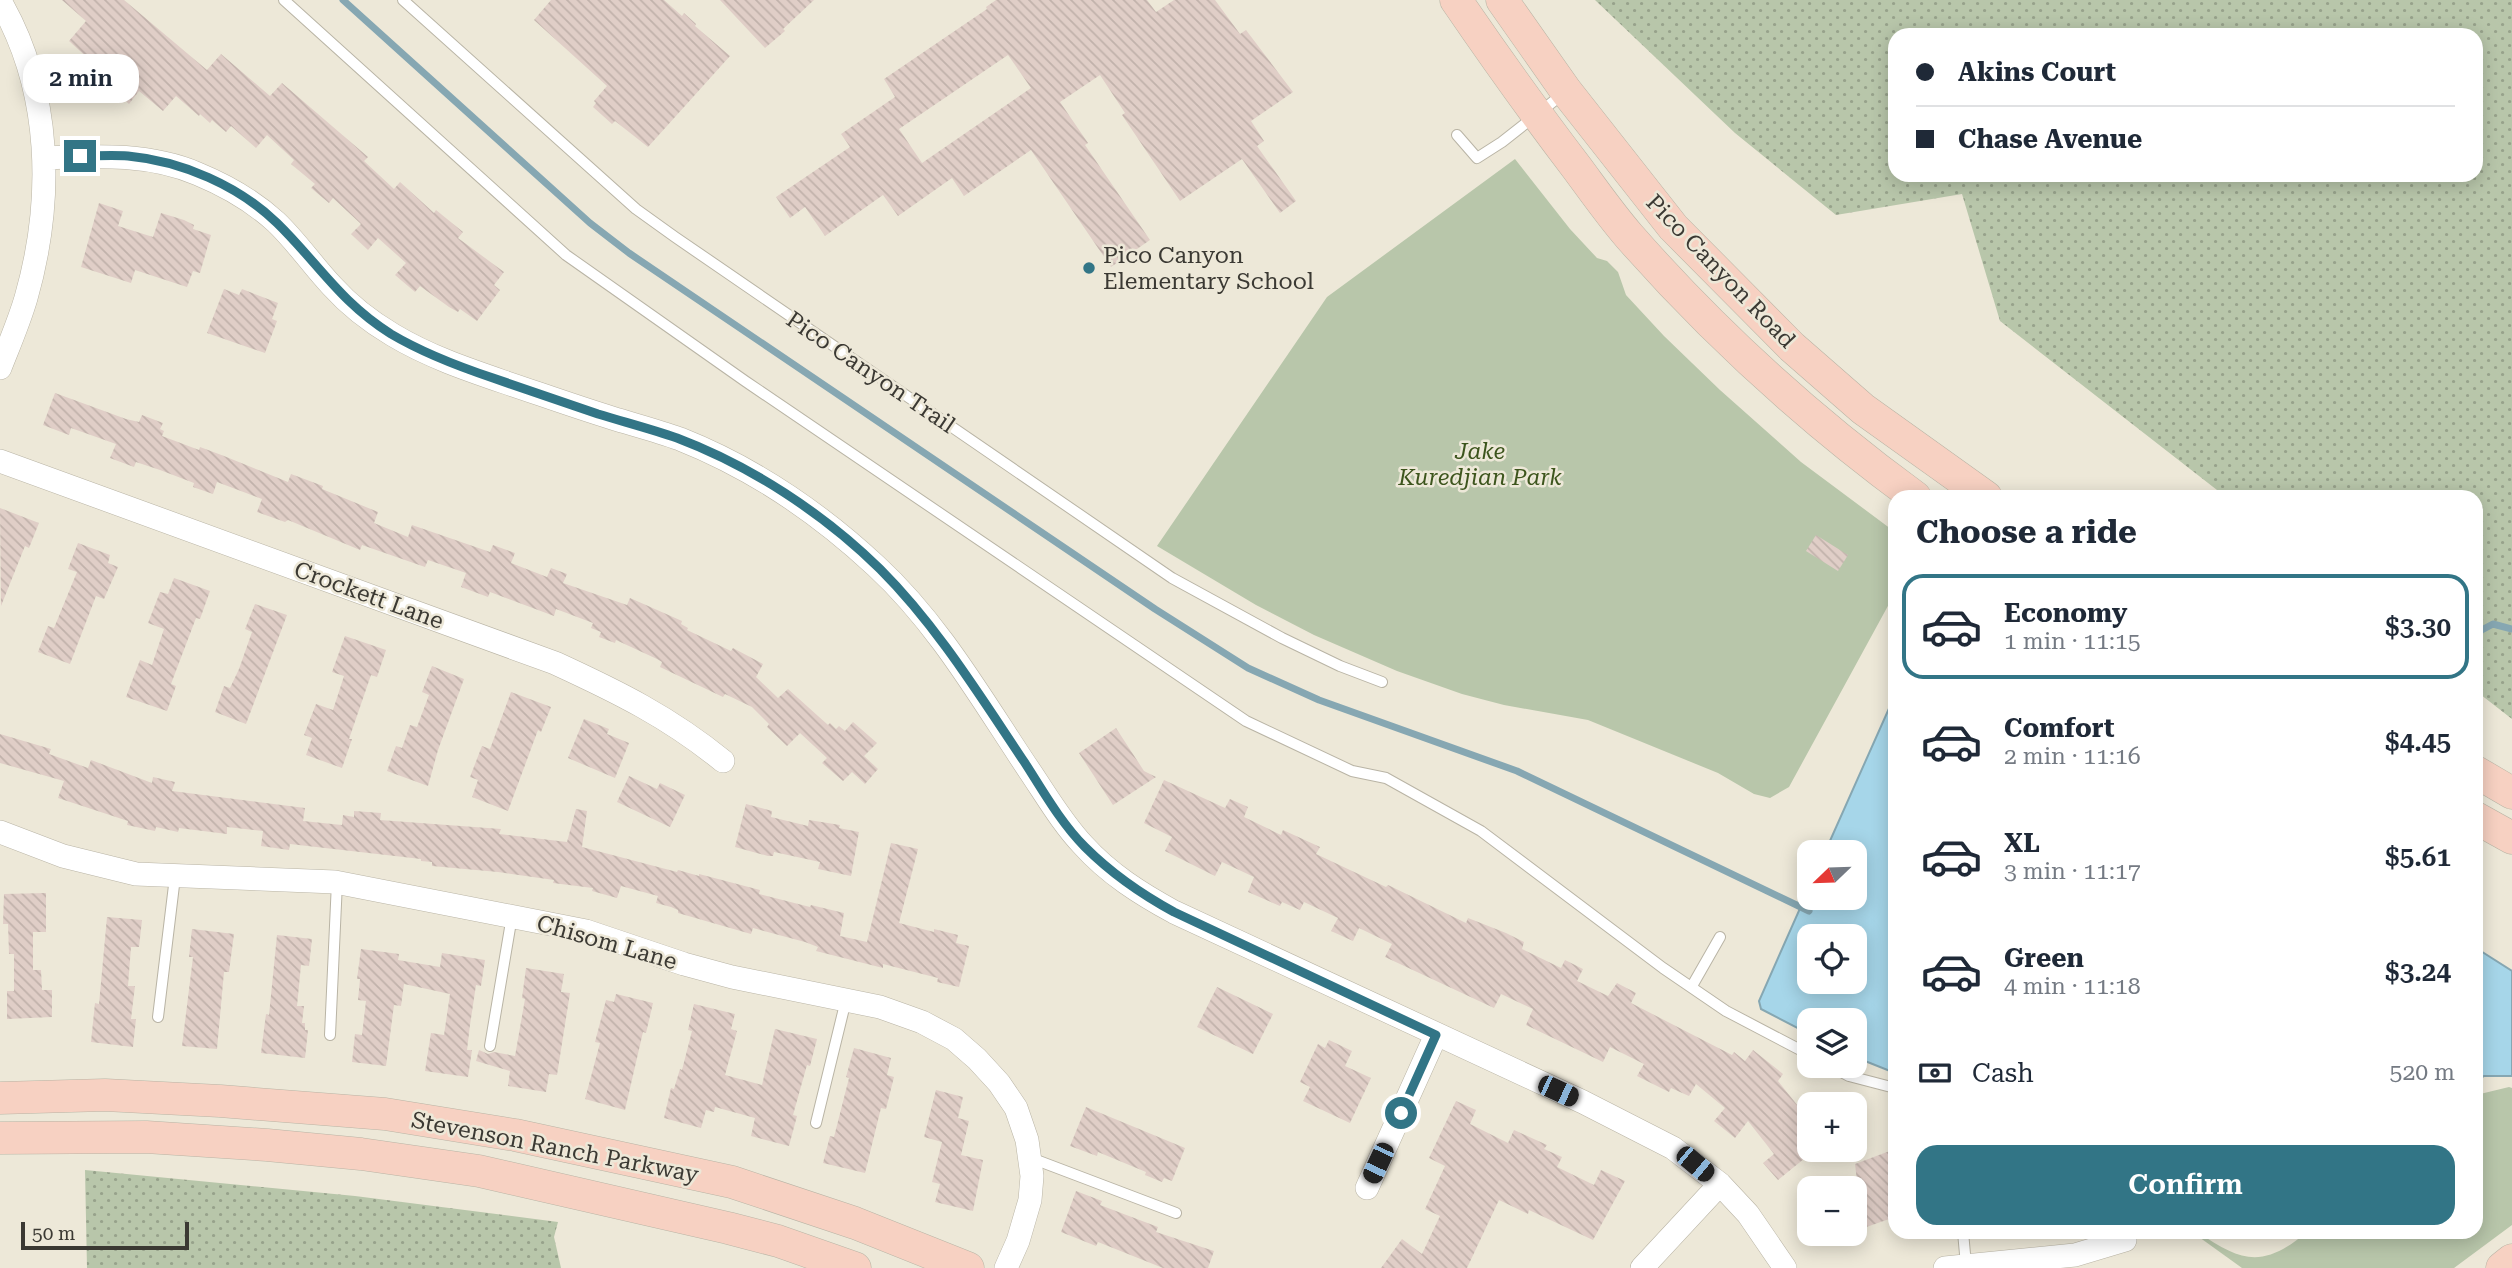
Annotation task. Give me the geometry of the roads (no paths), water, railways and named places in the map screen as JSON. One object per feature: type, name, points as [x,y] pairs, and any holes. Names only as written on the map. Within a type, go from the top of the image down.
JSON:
[{"type":"main road","name":"Pico Canyon Road","points":[[1456,0],[1536,115],[1629,236],[1750,362],[1818,423],[1906,490]]},
{"type":"main road","name":"Pico Canyon Road","points":[[1502,0],[1566,92],[1673,227],[1792,347],[1863,409],[1976,490]]},
{"type":"main road","points":[[2483,776],[2512,793]]},
{"type":"main road","points":[[2483,822],[2512,838]]},
{"type":"main road","name":"Stevenson Ranch Parkway","points":[[0,1098],[105,1095],[220,1101],[385,1114],[505,1133],[732,1182],[855,1223],[968,1268]]},
{"type":"main road","name":"Stevenson Ranch Parkway","points":[[0,1138],[146,1137],[361,1154],[480,1171],[728,1228],[778,1241],[855,1268]]},
{"type":"main road","points":[[2502,1268],[2512,1260]]},
{"type":"street","points":[[0,1],[33,79],[44,159],[43,221],[36,260],[26,300],[0,368]]},
{"type":"street","points":[[44,159],[128,156],[160,162],[211,179],[249,200],[277,223],[334,289],[361,313],[424,352],[569,404],[677,438],[754,474],[839,534],[911,602],[946,647],[1059,815],[1082,845],[1111,872],[1140,894],[1174,912],[1638,1129],[1684,1156],[1720,1184],[1748,1214],[1784,1268]]},
{"type":"street","name":"Crockett Lane","points":[[0,461],[555,663],[671,722],[723,761]]},
{"type":"street","name":"Chisom Lane","points":[[0,832],[99,867],[136,874],[337,883],[586,931],[684,964],[732,977],[880,1007],[922,1022],[954,1039],[999,1083],[1016,1108],[1027,1140],[1032,1176],[1030,1200],[1018,1241],[1006,1268]]},
{"type":"street","points":[[1367,1188],[1436,1035]]},
{"type":"street","points":[[1642,1268],[1720,1184]]},
{"type":"street","points":[[1956,1266],[2075,1255],[2125,1240]]},
{"type":"lane","points":[[284,0],[566,255],[745,381],[1245,721],[1352,771],[1386,778],[1481,831],[1663,968],[1726,1011],[1797,1048]]},
{"type":"lane","name":"Pico Canyon Trail","points":[[402,0],[610,187],[675,237],[1172,578],[1294,644],[1382,682]]},
{"type":"lane","points":[[1457,135],[1477,158],[1566,92]]},
{"type":"lane","points":[[158,1017],[175,877]]},
{"type":"lane","points":[[330,1035],[337,883]]},
{"type":"lane","points":[[490,1046],[512,916]]},
{"type":"lane","points":[[1692,986],[1720,937]]},
{"type":"lane","points":[[816,1123],[846,1000]]},
{"type":"lane","points":[[1857,1078],[1888,1086]]},
{"type":"lane","points":[[1030,1158],[1176,1213]]},
{"type":"lane","points":[[1956,1266],[1962,1239]]},
{"type":"water","points":[[1888,711],[1888,1070],[1867,1062],[1867,1008],[1797,1008],[1797,1028],[1761,1009],[1759,1001],[1799,910],[1867,910],[1867,840],[1830,840]]},
{"type":"water","points":[[2483,952],[2512,971],[2512,1076],[2484,1076]]},
{"type":"waterway","points":[[343,0],[590,223],[629,253],[1155,609],[1248,668],[1319,700],[1517,771],[1809,911]]},
{"type":"waterway","points":[[2483,629],[2493,624],[2512,629]]},
{"type":"place","name":"Pico Canyon Elementary School","points":[[1089,268]]},
{"type":"park label","name":"Jake Kuredjian Park","points":[[1480,464]]}]
